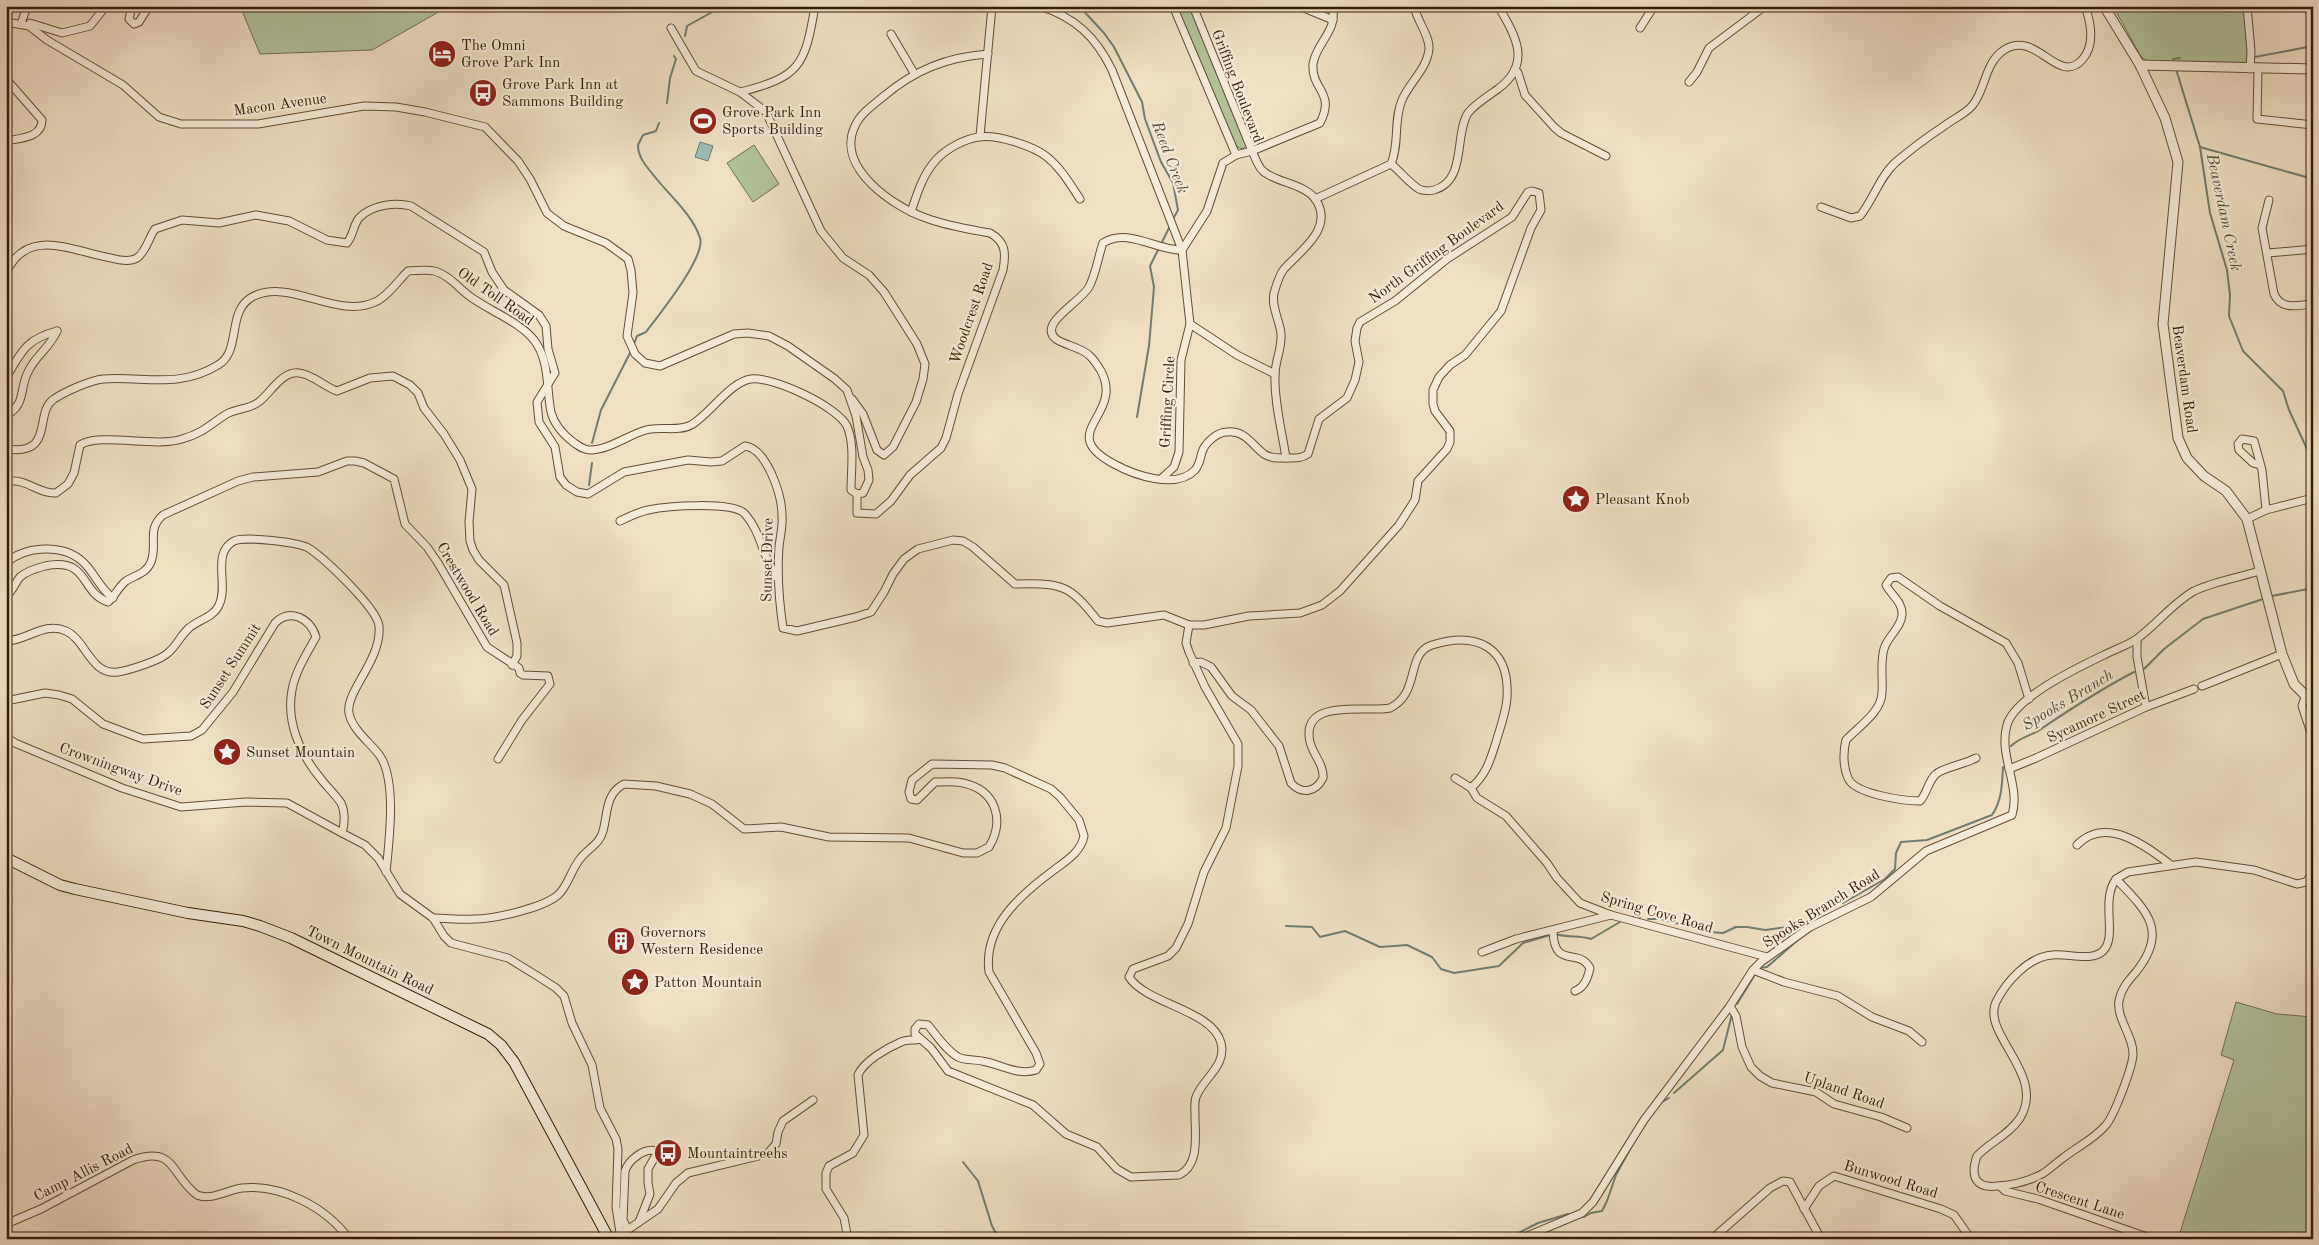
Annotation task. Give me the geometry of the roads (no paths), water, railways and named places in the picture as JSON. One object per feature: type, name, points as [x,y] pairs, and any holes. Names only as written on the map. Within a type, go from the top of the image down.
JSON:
[{"type":"main road","name":"Town Mountain Road","points":[[6,858],[60,885],[260,926],[488,1034],[501,1045],[514,1062],[609,1239]]},
{"type":"street","points":[[21,24],[27,6]]},
{"type":"street","points":[[29,26],[30,23],[34,23],[59,33],[90,26],[106,6]]},
{"type":"street","points":[[132,6],[129,19],[134,24],[139,22],[150,6]]},
{"type":"street","points":[[740,92],[774,82],[795,68],[805,53],[815,6]]},
{"type":"street","points":[[980,136],[992,6]]},
{"type":"street","points":[[1039,6],[1052,10],[1080,26],[1098,44],[1112,70],[1182,250],[1190,324],[1237,354],[1275,374]]},
{"type":"street","name":"Griffing Boulevard","points":[[1173,6],[1236,155],[1252,151],[1193,6]]},
{"type":"street","points":[[1299,6],[1333,20]]},
{"type":"street","points":[[1286,458],[1275,374],[1281,349],[1281,332],[1274,309],[1273,294],[1282,271],[1311,242],[1319,230],[1321,214],[1315,199],[1298,187],[1263,172],[1252,151],[1320,123],[1326,106],[1325,96],[1314,72],[1314,63],[1331,29],[1333,20],[1332,6]]},
{"type":"street","points":[[1315,199],[1391,164],[1396,153],[1398,114],[1402,100],[1422,67],[1429,50],[1428,39],[1416,18],[1414,6]]},
{"type":"street","points":[[1391,164],[1420,190],[1433,190],[1441,187],[1448,180],[1457,164],[1463,128],[1468,113],[1503,86],[1514,69],[1518,51],[1515,36],[1498,6]]},
{"type":"street","points":[[1640,28],[1654,6]]},
{"type":"street","points":[[1689,82],[1697,72],[1709,48],[1765,6]]},
{"type":"street","points":[[1821,207],[1852,218],[1860,216],[1894,164],[1973,105],[1991,64],[2003,51],[2011,47],[2029,47],[2038,50],[2062,67],[2070,68],[2078,64],[2088,50],[2091,33],[2085,6]]},
{"type":"street","name":"Beaverdam Road","points":[[2104,6],[2140,65],[2165,118],[2178,162],[2163,324],[2178,438],[2187,458],[2204,476],[2226,491],[2247,519],[2282,654],[2294,684],[2313,703]]},
{"type":"street","points":[[2247,6],[2257,119],[2313,125]]},
{"type":"street","name":"Macon Avenue","points":[[6,22],[29,26],[47,40],[123,85],[159,117],[181,124],[258,124],[364,106],[396,107],[477,124],[494,135],[518,161],[530,179],[547,213],[564,226],[606,243],[628,259],[633,293],[627,336],[635,354],[645,363],[660,366],[734,334],[748,332],[769,336],[788,346],[834,378],[847,390],[849,395]]},
{"type":"street","points":[[671,28],[696,71],[740,92],[766,112],[820,231],[843,258],[868,275],[884,292],[917,344],[925,364],[924,378],[916,402],[892,447],[884,455],[877,450],[863,414],[849,395]]},
{"type":"street","points":[[891,34],[914,73]]},
{"type":"street","name":"Woodcrest Road","points":[[857,494],[857,513],[876,514],[891,501],[916,470],[941,448],[946,438],[961,385],[1003,270],[1005,256],[1003,245],[999,238],[990,233],[942,223],[911,212],[889,199],[866,178],[852,156],[851,135],[858,120],[886,94],[914,73],[955,58],[988,54]]},
{"type":"street","points":[[2140,65],[2313,69]]},
{"type":"street","points":[[1514,69],[1518,72],[1524,95],[1554,127],[1561,133],[1606,156]]},
{"type":"street","points":[[6,79],[42,120],[42,127],[38,132],[26,138],[6,141]]},
{"type":"street","points":[[911,212],[929,170],[936,160],[958,145],[980,136],[1020,144],[1047,156],[1063,174],[1080,199]]},
{"type":"street","points":[[1182,250],[1207,211],[1223,162],[1236,155]]},
{"type":"street","name":"North Griffing Boulevard","points":[[1162,478],[1183,478],[1195,470],[1200,462],[1205,446],[1220,433],[1228,431],[1245,436],[1265,455],[1276,458],[1299,459],[1308,454],[1320,419],[1347,398],[1358,371],[1355,341],[1360,322],[1394,301],[1448,258],[1512,217],[1528,192],[1539,193],[1541,210],[1528,237],[1501,311],[1465,355],[1450,365],[1439,377],[1433,390],[1433,404],[1450,432],[1450,442],[1442,455],[1418,481],[1412,507],[1388,538],[1364,562],[1340,591],[1312,610],[1300,613],[1249,616],[1218,624],[1189,625]]},
{"type":"street","points":[[2269,200],[2262,228],[2274,294],[2278,303],[2286,306],[2313,304]]},
{"type":"street","name":"Sunset Drive","points":[[6,272],[12,259],[22,250],[37,245],[50,245],[116,259],[132,260],[138,257],[145,249],[155,229],[182,220],[219,223],[256,215],[274,216],[289,220],[327,240],[347,243],[360,218],[382,206],[398,203],[411,206],[484,252],[492,272],[504,290],[539,315],[546,326],[548,349],[555,373],[537,402],[539,422],[555,447],[560,477],[566,485],[576,492],[588,494],[624,472],[688,460],[722,461],[745,446],[753,447],[761,454],[778,493],[782,516],[779,579],[783,628],[797,630],[871,612],[884,592],[892,574],[904,559],[918,549],[952,540],[962,541],[973,547],[1015,584],[1045,584],[1069,590],[1080,598],[1098,621],[1107,623],[1164,615],[1189,625]]},
{"type":"street","points":[[1162,478],[1150,478],[1124,469],[1099,454],[1093,448],[1089,435],[1092,423],[1106,401],[1107,390],[1104,378],[1090,356],[1051,336],[1050,329],[1052,324],[1079,300],[1089,288],[1103,242],[1112,237],[1138,240],[1182,250]]},
{"type":"street","points":[[2268,253],[2313,249]]},
{"type":"street","name":"Old Toll Road","points":[[6,448],[15,450],[32,445],[40,436],[48,404],[54,398],[91,382],[100,379],[177,380],[219,365],[225,359],[230,349],[239,310],[251,298],[261,294],[279,292],[335,304],[362,306],[376,302],[408,271],[435,271],[483,306],[517,326],[534,340],[545,364],[549,384],[551,413],[557,425],[582,449],[591,450],[607,446],[648,429],[691,425],[713,404],[741,383],[751,379],[786,387],[822,403],[832,410],[846,425],[851,444],[851,490],[857,494]]},
{"type":"street","name":"Griffing Circle","points":[[1162,478],[1174,467],[1178,452],[1181,360],[1190,324]]},
{"type":"street","points":[[6,378],[21,350],[45,334],[57,331],[52,344],[27,372],[22,399],[17,409],[10,413],[6,412]]},
{"type":"street","points":[[6,480],[17,479],[43,491],[56,493],[71,480],[80,445],[86,442],[103,440],[153,443],[180,440],[202,432],[225,415],[253,406],[288,376],[299,373],[337,391],[370,378],[394,376],[410,385],[418,393],[424,408],[460,460],[468,478],[472,489],[469,522],[470,540],[478,560],[504,585],[517,643],[517,656],[512,665]]},
{"type":"street","points":[[849,395],[856,416],[869,480],[863,493],[857,494]]},
{"type":"street","name":"Crestwood Road","points":[[113,598],[122,584],[142,573],[151,562],[153,531],[156,521],[163,515],[238,481],[252,477],[318,472],[355,461],[387,473],[394,479],[405,524],[427,547],[438,563],[486,647],[518,668],[520,673],[527,676],[548,676],[550,684],[530,708],[498,759]]},
{"type":"street","points":[[2260,465],[2266,510]]},
{"type":"street","points":[[2247,519],[2266,510],[2313,498]]},
{"type":"street","points":[[620,521],[648,510],[710,504],[729,507],[745,513],[772,570],[779,579]]},
{"type":"street","points":[[6,641],[13,641],[48,627],[56,628],[66,631],[74,637],[100,667],[117,672],[132,668],[168,654],[188,629],[211,615],[219,606],[223,584],[222,556],[224,547],[236,539],[284,541],[310,548],[364,600],[373,610],[379,623],[377,647],[373,660],[350,698],[348,707],[349,715],[356,727],[381,757],[388,773],[390,833],[386,872]]},
{"type":"street","points":[[6,563],[15,555],[26,551],[46,549],[66,553],[83,562],[102,590],[113,598],[108,602],[101,599],[74,567],[66,564],[57,564],[30,571],[19,578],[6,596]]},
{"type":"street","name":"Spooks Branch Road","points":[[1520,1239],[1582,1213],[1593,1202],[1644,1120],[1730,1006],[1753,970],[1767,957],[1810,927],[1871,897],[1926,852],[2012,815],[2015,799],[2005,740],[2008,723],[2020,705],[2094,660],[2137,638],[2178,602],[2196,590],[2260,571]]},
{"type":"street","points":[[1976,758],[1935,774],[1924,797],[1920,801],[1895,800],[1878,795],[1854,785],[1848,779],[1844,758],[1846,740],[1876,711],[1880,704],[1883,651],[1887,640],[1897,627],[1902,615],[1896,597],[1886,585],[1891,578],[1898,577],[1940,606],[2006,643],[2018,663],[2029,699]]},
{"type":"street","name":"Sunset Summit","points":[[6,701],[45,692],[72,699],[103,724],[143,739],[190,736],[202,730],[233,692],[275,623],[281,617],[292,615],[299,617],[312,626],[316,637],[292,688],[290,704],[294,731],[301,748],[319,777],[340,803],[343,810],[342,833]]},
{"type":"street","points":[[433,918],[487,918],[553,899],[562,891],[580,858],[601,837],[606,806],[615,792],[624,784],[656,786],[690,794],[712,804],[744,829],[781,827],[829,837],[909,838],[949,850],[977,853],[989,847],[998,827],[997,811],[986,796],[962,783],[935,782],[917,800],[911,799],[909,792],[912,780],[932,764],[972,763],[1005,768],[1051,789],[1079,820],[1084,836],[1078,849],[1036,883],[999,923],[990,942],[988,961],[990,972],[1036,1052],[1040,1064],[1036,1070],[1021,1072],[982,1060],[959,1058],[925,1024],[919,1024],[915,1029],[915,1034],[931,1048],[948,1071],[1033,1105],[1066,1134],[1097,1147],[1124,1175],[1131,1177],[1179,1175],[1189,1168],[1195,1146],[1195,1102],[1200,1089],[1219,1063],[1221,1044],[1215,1032],[1197,1016],[1137,986],[1129,978],[1133,969],[1168,956],[1176,948],[1188,924],[1204,872],[1226,828],[1238,766],[1238,744],[1193,663],[1186,644],[1189,625]]},
{"type":"street","points":[[2137,638],[2138,658],[2146,706]]},
{"type":"street","points":[[1193,663],[1200,662],[1211,667],[1232,696],[1249,707],[1279,746],[1291,783],[1296,788],[1307,791],[1315,789],[1323,778],[1322,766],[1314,753],[1309,736],[1315,719],[1321,714],[1336,710],[1390,708],[1397,704],[1408,692],[1417,660],[1425,649],[1430,646],[1463,639],[1479,642],[1492,650],[1502,665],[1507,698],[1503,721],[1488,768],[1480,781],[1471,788]]},
{"type":"street","points":[[2202,686],[2282,654]]},
{"type":"street","name":"Sycamore Street","points":[[2009,769],[2146,706],[2194,689]]},
{"type":"street","points":[[2305,697],[2302,706],[2313,739]]},
{"type":"street","name":"Crowningway Drive","points":[[6,737],[24,747],[122,788],[181,807],[246,802],[287,803],[342,833]]},
{"type":"street","name":"Spring Cove Road","points":[[1454,778],[1471,788],[1477,798],[1506,816],[1556,878],[1580,903],[1611,915],[1767,957]]},
{"type":"street","points":[[342,833],[365,846],[378,858],[400,894],[433,918],[444,936],[451,942],[465,948],[508,958],[539,976],[564,996],[574,1029],[592,1065],[600,1108],[616,1139],[618,1149],[616,1207],[621,1237]]},
{"type":"street","points":[[2077,845],[2084,838],[2092,834],[2115,833],[2137,841],[2171,865]]},
{"type":"street","points":[[2000,1186],[2026,1181],[2043,1174],[2106,1125],[2117,1105],[2133,1053],[2118,1004],[2120,993],[2148,956],[2153,939],[2145,911],[2116,879],[2128,872],[2196,862],[2231,865],[2254,870],[2297,884],[2306,882],[2313,872]]},
{"type":"street","name":"Crescent Lane","points":[[2116,879],[2111,886],[2107,903],[2109,942],[2103,951],[2096,956],[2049,955],[2035,961],[2008,982],[1996,1003],[1995,1019],[2003,1042],[2013,1054],[2025,1086],[2026,1103],[2020,1118],[2015,1124],[2004,1135],[1983,1150],[1975,1162],[1974,1174],[1977,1181],[1990,1187],[2000,1186],[2006,1191],[2038,1199],[2153,1239]]},
{"type":"street","points":[[1482,952],[1516,939],[1611,915]]},
{"type":"street","points":[[1553,931],[1556,949],[1571,958],[1587,962],[1590,968],[1584,984],[1575,991]]},
{"type":"street","points":[[1753,970],[1784,982],[1838,996],[1872,1017],[1910,1030],[1922,1042]]},
{"type":"street","name":"Upland Road","points":[[1730,1006],[1736,1016],[1742,1047],[1750,1067],[1760,1076],[1772,1083],[1816,1092],[1834,1104],[1907,1128]]},
{"type":"street","points":[[848,1239],[844,1218],[826,1189],[826,1173],[829,1166],[853,1152],[864,1135],[858,1075],[866,1064],[894,1046],[905,1041],[920,1039]]},
{"type":"street","points":[[621,1237],[658,1209],[676,1183],[688,1173],[756,1158],[766,1154],[776,1144],[778,1132],[783,1121],[813,1100]]},
{"type":"street","points":[[628,1230],[623,1220],[625,1171],[627,1165],[632,1160],[651,1149],[656,1151],[656,1155],[648,1169],[650,1194],[639,1222]]},
{"type":"street","name":"Camp Allis Road","points":[[6,1224],[67,1196],[133,1160],[149,1154],[168,1161],[194,1192],[203,1198],[242,1188],[276,1191],[309,1204],[339,1227],[349,1239]]},
{"type":"street","name":"Bunwood Road","points":[[1804,1209],[1819,1186],[1834,1176],[1941,1209],[1954,1215],[1971,1239]]},
{"type":"street","points":[[1712,1239],[1770,1188],[1783,1181],[1790,1182],[1821,1239]]},
{"type":"water","points":[[700,142],[713,146],[708,161],[695,157]]},
{"type":"waterway","points":[[685,36],[687,26],[723,6]]},
{"type":"waterway","name":"Reed Creek","points":[[1079,6],[1114,47],[1142,102],[1145,119],[1161,162],[1173,183],[1178,210],[1173,219]]},
{"type":"waterway","points":[[2255,57],[2313,46]]},
{"type":"waterway","points":[[667,103],[670,78],[676,59],[674,56]]},
{"type":"waterway","name":"Beaverdam Creek","points":[[2173,59],[2180,58]]},
{"type":"waterway","name":"Beaverdam Creek","points":[[2176,69],[2200,147],[2210,213],[2227,270],[2230,295],[2229,316],[2243,351],[2283,391],[2289,410],[2313,462]]},
{"type":"waterway","points":[[634,344],[637,336],[646,332],[680,286],[689,272],[700,247],[700,238],[692,221],[649,170],[638,150],[638,145],[643,135],[656,131],[659,123]]},
{"type":"waterway","points":[[2200,147],[2313,179]]},
{"type":"waterway","name":"Reed Creek","points":[[1161,244],[1170,226]]},
{"type":"waterway","name":"Reed Creek","points":[[1137,417],[1149,346],[1154,287],[1150,266],[1159,248]]},
{"type":"waterway","points":[[592,443],[601,410],[631,351]]},
{"type":"waterway","points":[[589,485],[592,463]]},
{"type":"waterway","name":"Spooks Branch","points":[[2272,596],[2313,588]]},
{"type":"waterway","name":"Spooks Branch","points":[[2144,669],[2164,649],[2203,619],[2263,599]]},
{"type":"waterway","name":"Spooks Branch","points":[[2011,746],[2134,672]]},
{"type":"waterway","name":"Spooks Branch","points":[[1843,903],[1885,879],[1895,869],[1896,853],[1901,842],[1927,840],[1992,815],[2000,798],[2003,767]]},
{"type":"waterway","points":[[1648,919],[1661,919],[1709,932],[1723,933],[1736,927],[1765,930],[1802,925],[1822,912],[1836,906]]},
{"type":"waterway","points":[[1630,917],[1640,917]]},
{"type":"waterway","points":[[1556,934],[1591,939],[1620,922]]},
{"type":"waterway","points":[[1286,926],[1312,927],[1320,937],[1345,931],[1380,947],[1407,945],[1432,957],[1441,969],[1454,973],[1499,966],[1523,943],[1550,935]]},
{"type":"waterway","name":"Spooks Branch","points":[[1759,968],[1767,967],[1799,939]]},
{"type":"waterway","name":"Spooks Branch","points":[[1737,1004],[1754,976]]},
{"type":"waterway","name":"Spooks Branch","points":[[1674,1093],[1723,1050],[1732,1014]]},
{"type":"waterway","name":"Spooks Branch","points":[[1660,1103],[1669,1098]]},
{"type":"waterway","name":"Spooks Branch","points":[[1584,1217],[1591,1213],[1602,1211],[1616,1175],[1635,1140]]},
{"type":"waterway","name":"Spooks Branch","points":[[963,1162],[978,1181],[992,1226],[999,1239]]},
{"type":"waterway","name":"Spooks Branch","points":[[1507,1239],[1538,1223],[1568,1214]]},
{"type":"place","name":"The Omni Grove Park Inn","points":[[442,54]]},
{"type":"place","name":"Grove Park Inn at Sammons Building","points":[[483,93]]},
{"type":"place","name":"Grove Park Inn Sports Building","points":[[703,121]]},
{"type":"place","name":"Pleasant Knob","points":[[1576,499]]},
{"type":"place","name":"Sunset Mountain","points":[[227,752]]},
{"type":"place","name":"Governors Western Residence","points":[[621,941]]},
{"type":"place","name":"Patton Mountain","points":[[635,982]]},
{"type":"place","name":"Mountaintreehs","points":[[668,1153]]}]
